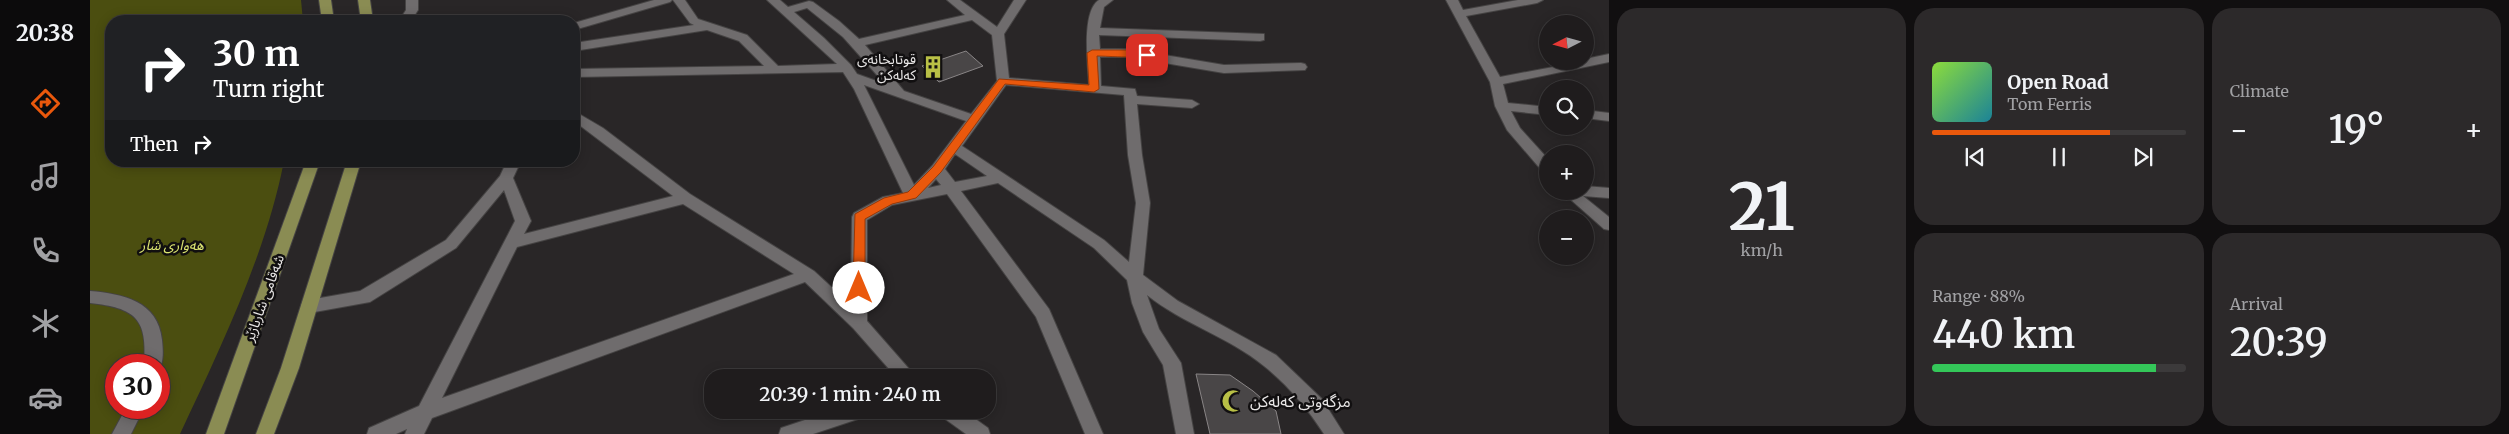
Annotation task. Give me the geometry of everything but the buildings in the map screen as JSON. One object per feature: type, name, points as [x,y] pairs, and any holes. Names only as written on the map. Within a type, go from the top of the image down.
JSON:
[{"type":"main road","points":[[325,0],[327,15]]},
{"type":"main road","points":[[364,0],[366,15]]},
{"type":"main road","name":"شەقامی شارباژێر","points":[[215,434],[311,167]]},
{"type":"main road","points":[[265,434],[290,368],[352,167]]},
{"type":"street","points":[[409,15],[412,10],[412,0]]},
{"type":"street","points":[[580,25],[666,0]]},
{"type":"street","points":[[679,0],[694,20],[743,38],[774,69]]},
{"type":"street","points":[[773,0],[850,73],[912,196]]},
{"type":"street","points":[[953,0],[998,34]]},
{"type":"street","points":[[912,196],[937,169],[1003,81],[998,34],[1020,0]]},
{"type":"street","points":[[1452,0],[1496,82],[1502,106],[1514,130],[1539,159]]},
{"type":"street","points":[[1458,14],[1537,0]]},
{"type":"street","points":[[1094,89],[1093,31],[1098,2]]},
{"type":"street","points":[[786,11],[809,4],[832,18],[859,43],[900,94]]},
{"type":"street","points":[[859,43],[974,16]]},
{"type":"street","points":[[580,46],[708,26]]},
{"type":"street","points":[[1093,31],[1260,37]]},
{"type":"street","points":[[1092,53],[1129,52],[1224,69],[1301,68]]},
{"type":"street","points":[[1496,82],[1609,58]]},
{"type":"street","points":[[580,73],[774,69],[850,73],[900,94],[975,120]]},
{"type":"street","points":[[1003,81],[1130,92],[1134,155],[1143,203],[1135,277],[1145,319],[1172,363],[1185,434]]},
{"type":"street","points":[[1131,100],[1192,104]]},
{"type":"street","points":[[1502,106],[1539,110]]},
{"type":"street","points":[[1594,115],[1609,117]]},
{"type":"street","points":[[580,119],[685,198],[808,276],[860,323],[900,369]]},
{"type":"street","points":[[954,147],[1099,244],[1135,277],[1172,306],[1241,342],[1270,360],[1345,434]]},
{"type":"street","points":[[310,306],[364,297],[451,244],[506,178],[511,167]]},
{"type":"street","points":[[937,169],[1043,314],[1094,434]]},
{"type":"street","points":[[414,434],[523,221],[506,178]]},
{"type":"street","points":[[860,323],[859,217],[888,201],[1002,178]]},
{"type":"street","points":[[1594,192],[1609,193]]},
{"type":"street","points":[[512,243],[685,198]]},
{"type":"street","points":[[1579,200],[1609,225]]},
{"type":"street","points":[[376,434],[425,412],[808,276]]},
{"type":"street","points":[[90,297],[129,303],[140,310],[148,320],[153,335],[154,354]]},
{"type":"street","points":[[1316,405],[1335,434]]},
{"type":"street","points":[[121,434],[129,419]]},
{"type":"street","points":[[788,434],[816,430],[840,419]]},
{"type":"street","points":[[960,419],[981,434]]},
{"type":"green space","name":"هەواری شار","points":[[90,0],[301,0],[302,15],[105,15],[105,167],[283,167],[266,231],[254,266],[211,369],[180,434],[90,434]]},
{"type":"place","name":"قوتابخانەی کەلەکن","points":[[933,67]]},
{"type":"place","name":"مزگەوتی کەلەکن","points":[[1233,401]]},
{"type":"route","points":[[859,288],[859,217],[888,201],[912,196],[937,169],[1003,81],[1094,89],[1092,53],[1129,52],[1147,55]]}]
